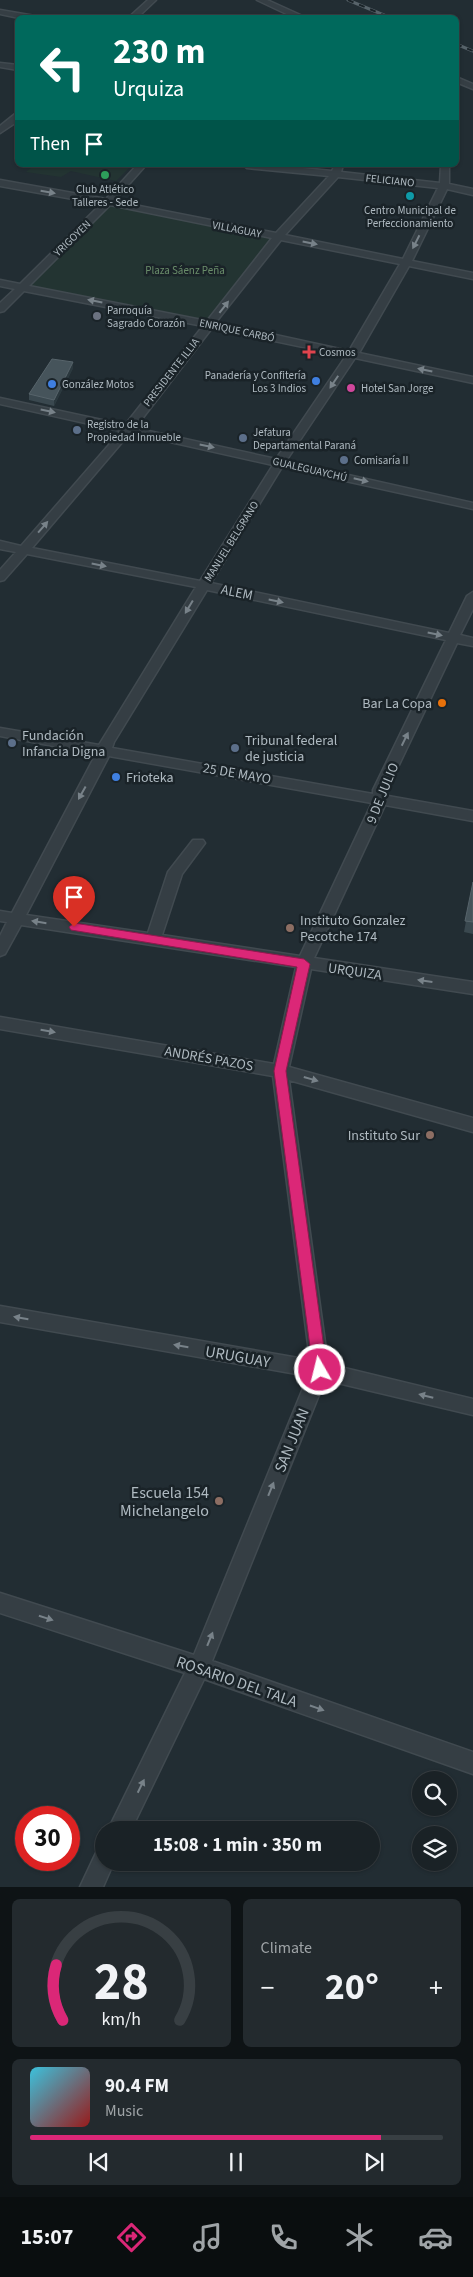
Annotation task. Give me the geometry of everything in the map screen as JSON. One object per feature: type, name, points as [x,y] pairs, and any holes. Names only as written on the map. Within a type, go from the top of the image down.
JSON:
[{"type":"street","points":[[135,15],[152,0]]},
{"type":"street","points":[[261,0],[298,14]]},
{"type":"street","points":[[275,0],[298,14]]},
{"type":"street","points":[[0,12],[18,15]]},
{"type":"street","points":[[0,65],[15,68]]},
{"type":"street","points":[[459,81],[473,87]]},
{"type":"street","points":[[0,116],[15,119]]},
{"type":"street","points":[[0,130],[15,120]]},
{"type":"street","name":"YRIGOYEN","points":[[0,309],[108,202],[140,167]]},
{"type":"street","name":"FELICIANO","points":[[283,167],[337,170],[473,192]]},
{"type":"street","name":"MANUEL BELGRANO","points":[[0,950],[106,746],[280,462],[352,355],[406,262],[444,186],[445,167]]},
{"type":"street","name":"PRESIDENTE ILLIA","points":[[0,577],[127,428],[278,237],[337,170]]},
{"type":"street","name":"VILLAGUAY","points":[[0,183],[108,202],[473,276]]},
{"type":"street","name":"ENRIQUE CARBÓ","points":[[0,283],[210,324],[473,380]]},
{"type":"street","name":"GUALEGUAYCHÚ","points":[[0,401],[473,506]]},
{"type":"street","name":"ALEM","points":[[0,545],[203,585],[473,642]]},
{"type":"street","name":"9 DE JULIO","points":[[304,964],[473,596]]},
{"type":"street","name":"25 DE MAYO","points":[[0,723],[106,746],[381,795],[473,808]]},
{"type":"street","name":"25 DE MAYO","points":[[0,732],[106,746]]},
{"type":"street","name":"25 DE MAYO","points":[[381,795],[473,816]]},
{"type":"street","points":[[153,940],[175,872],[198,843]]},
{"type":"street","name":"URQUIZA","points":[[0,916],[304,964],[473,988]]},
{"type":"street","name":"SAN JUAN","points":[[123,1821],[199,1667],[320,1370],[280,1071],[304,964]]},
{"type":"street","name":"ANDRÉS PAZOS","points":[[0,1023],[280,1071],[473,1125]]},
{"type":"street","name":"URUGUAY","points":[[0,1314],[320,1370],[473,1407]]},
{"type":"street","name":"ROSARIO DEL TALA","points":[[0,1603],[199,1667],[473,1763]]},
{"type":"street","points":[[91,1887],[99,1871]]},
{"type":"green space","name":"Club Atlético Talleres - Sede","points":[[32,167],[130,167],[116,181],[71,171],[61,177],[26,172]]},
{"type":"green space","name":"Plaza Sáenz Peña","points":[[110,204],[276,237],[205,324],[28,286]]},
{"type":"building","name":"González Motos","points":[[52,359],[73,362],[54,400],[29,394]]},
{"type":"building","points":[[473,882],[473,922],[465,921]]},
{"type":"railway","points":[[348,0],[384,15]]},
{"type":"railway","points":[[459,45],[473,51]]},
{"type":"place","name":"Club Atlético Talleres - Sede","points":[[105,175]]},
{"type":"place","name":"Centro Municipal de Perfeccionamiento","points":[[410,196]]},
{"type":"place","name":"Parroquía Sagrado Corazón","points":[[97,316]]},
{"type":"place","name":"Cosmos","points":[[309,352]]},
{"type":"place","name":"Panadería y Confitería Los 3 Indios","points":[[316,381]]},
{"type":"place","name":"González Motos","points":[[52,384]]},
{"type":"place","name":"Hotel San Jorge","points":[[351,388]]},
{"type":"place","name":"Registro de la Propiedad Inmueble","points":[[77,430]]},
{"type":"place","name":"Jefatura Departamental Paraná","points":[[243,438]]},
{"type":"place","name":"Comisaría II","points":[[344,460]]},
{"type":"place","name":"Bar La Copa","points":[[442,703]]},
{"type":"place","name":"Fundación Infancia Digna","points":[[12,743]]},
{"type":"place","name":"Tribunal federal de justicia","points":[[235,748]]},
{"type":"place","name":"Frioteka","points":[[116,777]]},
{"type":"place","name":"Instituto Gonzalez Pecotche 174","points":[[290,928]]},
{"type":"place","name":"Instituto Sur","points":[[430,1135]]},
{"type":"place","name":"Escuela 154 Michelangelo","points":[[219,1501]]},
{"type":"route","points":[[74,927],[304,964],[280,1071],[320,1370]]}]
